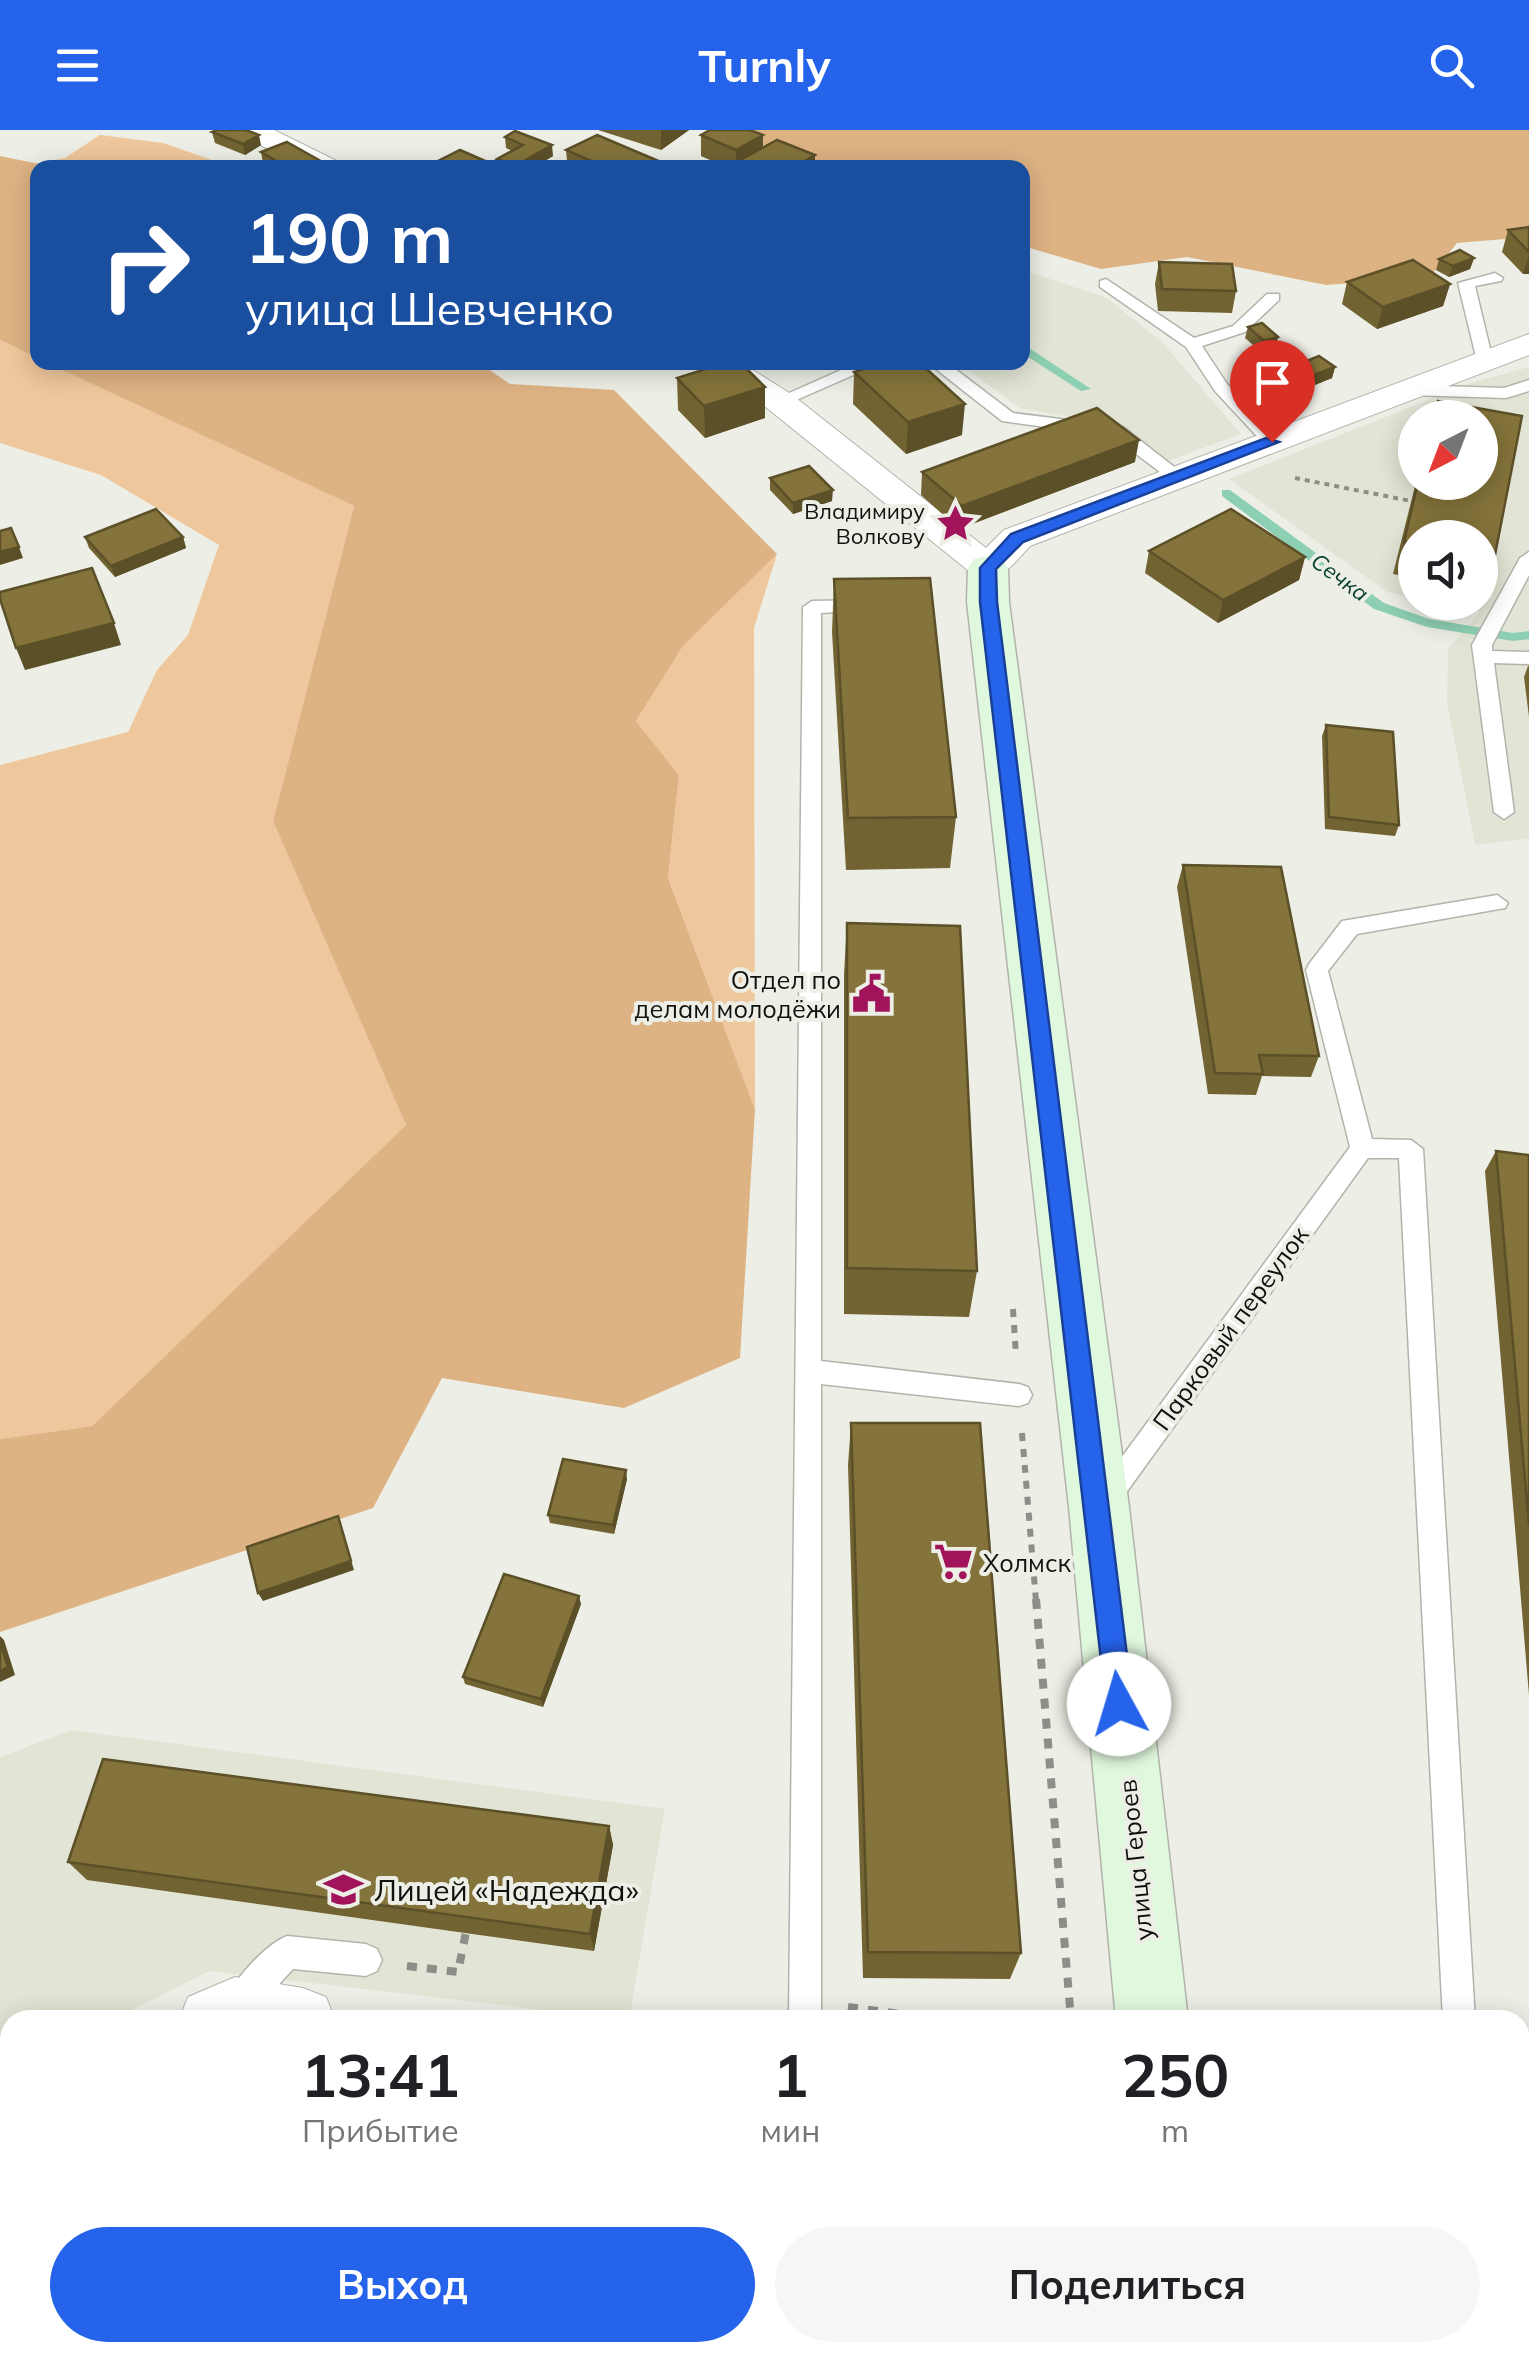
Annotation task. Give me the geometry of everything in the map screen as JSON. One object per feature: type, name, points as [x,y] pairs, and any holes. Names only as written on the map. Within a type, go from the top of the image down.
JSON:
[{"type":"street","points":[[250,130],[319,160]]},
{"type":"street","points":[[729,370],[778,401],[988,568],[1017,538],[1529,344]]},
{"type":"street","name":"улица Героев","points":[[988,568],[988,602],[1099,1507],[1151,2010]]},
{"type":"lane","points":[[1485,361],[1466,283],[1495,278]]},
{"type":"lane","points":[[1106,284],[1192,344],[1221,386],[1272,442]]},
{"type":"lane","points":[[1192,344],[1240,329],[1274,296]]},
{"type":"lane","points":[[778,401],[855,370]]},
{"type":"lane","points":[[946,370],[1008,417],[1117,431],[1178,478]]},
{"type":"lane","points":[[1408,390],[1506,393],[1529,385]]},
{"type":"lane","points":[[1506,393],[1529,409]]},
{"type":"lane","points":[[1504,812],[1482,651],[1529,558]]},
{"type":"lane","points":[[805,2010],[812,607],[886,605]]},
{"type":"lane","points":[[1482,651],[1529,658]]},
{"type":"lane","points":[[1458,2010],[1411,1149],[1362,1148],[1316,970],[1350,927],[1497,903]]},
{"type":"lane","name":"Парковый переулок","points":[[1099,1507],[1362,1148]]},
{"type":"lane","points":[[809,1371],[1019,1396]]},
{"type":"lane","points":[[228,2010],[287,1952],[366,1960]]},
{"type":"path","points":[[1287,477],[1398,498]]},
{"type":"path","points":[[1013,1300],[1070,2010]]},
{"type":"path","points":[[366,1960],[458,1972],[466,1932]]},
{"type":"shaded area","points":[[711,130],[1529,130],[1529,237],[1457,243],[1433,273],[1418,278],[1326,285],[1187,257],[1101,269],[1030,248],[1030,160],[812,160]]},
{"type":"shaded area","points":[[100,135],[163,143],[212,160],[55,160],[65,158]]},
{"type":"shaded area","points":[[0,156],[30,162],[30,355],[0,340]]},
{"type":"shaded area","points":[[1030,272],[1107,298],[1163,343],[1241,434],[1165,462],[1122,427],[1020,408],[968,370],[1030,370]]},
{"type":"shaded area","points":[[0,340],[30,355],[30,370],[62,370],[354,506],[273,821],[406,1125],[92,1426],[0,1439],[0,765],[128,732],[157,670],[188,635],[219,545],[101,475],[0,443]]},
{"type":"shaded area","points":[[1529,367],[1529,838],[1475,845],[1447,702],[1448,649],[1473,620],[1498,620],[1498,520],[1398,520],[1398,594],[1387,592],[1229,479],[1398,412],[1398,500],[1498,500],[1498,400],[1428,400]]},
{"type":"shaded area","points":[[62,370],[490,370],[510,384],[614,390],[777,554],[683,646],[636,721],[679,775],[668,878],[755,1109],[740,1358],[624,1408],[442,1378],[373,1508],[0,1632],[0,1439],[92,1426],[406,1125],[273,821],[354,506]]},
{"type":"shaded area","points":[[777,554],[754,628],[755,1109],[668,878],[679,775],[636,721],[683,646]]},
{"type":"shaded area","name":"Лицей «Надежда»","points":[[72,1730],[665,1809],[631,2010],[543,2010],[209,1971],[132,2010],[0,2010],[0,1757]]},
{"type":"building","points":[[246,130],[259,135],[243,144],[212,132]]},
{"type":"building","points":[[710,130],[750,130],[763,135],[736,150],[701,135]]},
{"type":"building","points":[[515,131],[552,145],[526,160],[500,160],[523,145],[505,137]]},
{"type":"building","points":[[597,135],[656,160],[589,160],[566,150]]},
{"type":"building","points":[[777,140],[815,155],[807,160],[740,160]]},
{"type":"building","points":[[287,142],[319,160],[274,160],[261,152]]},
{"type":"building","points":[[460,150],[483,160],[440,160]]},
{"type":"building","points":[[1529,227],[1529,252],[1508,230]]},
{"type":"building","points":[[1460,250],[1474,258],[1453,266],[1439,259]]},
{"type":"building","points":[[1413,260],[1450,284],[1383,307],[1347,282]]},
{"type":"building","points":[[1159,262],[1232,264],[1236,291],[1162,289]]},
{"type":"building","points":[[1262,323],[1278,337],[1264,341],[1248,327]]},
{"type":"building","points":[[1319,356],[1335,367],[1308,377],[1292,367]]},
{"type":"building","points":[[702,370],[748,370],[765,387],[704,406],[677,378]]},
{"type":"building","points":[[928,370],[965,404],[908,422],[854,372]]},
{"type":"building","points":[[1097,408],[1139,440],[962,506],[922,472]]},
{"type":"building","points":[[1498,412],[1522,416],[1498,539],[1498,520],[1409,520],[1414,500],[1498,500]]},
{"type":"building","points":[[809,466],[833,490],[793,503],[770,478]]},
{"type":"building","points":[[156,509],[183,537],[111,566],[85,537]]},
{"type":"building","points":[[1231,509],[1305,557],[1223,600],[1149,551]]},
{"type":"building","points":[[11,528],[19,547],[0,552],[0,531]]},
{"type":"building","points":[[92,568],[114,623],[16,648],[0,592]]},
{"type":"building","points":[[930,578],[956,817],[848,818],[834,579]]},
{"type":"building","points":[[1326,725],[1393,732],[1399,825],[1329,817]]},
{"type":"building","points":[[1183,865],[1281,867],[1319,1056],[1259,1055],[1263,1074],[1215,1073]]},
{"type":"building","points":[[847,923],[960,926],[977,1271],[847,1268]]},
{"type":"building","points":[[1496,1151],[1529,1155],[1529,1525]]},
{"type":"building","points":[[851,1423],[980,1423],[1021,1953],[868,1952]]},
{"type":"building","points":[[563,1459],[626,1470],[613,1525],[548,1515]]},
{"type":"building","points":[[338,1516],[351,1561],[258,1593],[247,1547]]},
{"type":"building","points":[[504,1574],[579,1596],[541,1699],[463,1677]]},
{"type":"building","points":[[0,1642],[8,1667],[0,1671]]},
{"type":"building","points":[[103,1759],[609,1826],[590,1934],[68,1862]]},
{"type":"waterway","name":"Сечка","points":[[1030,353],[1085,389]]},
{"type":"waterway","name":"Сечка","points":[[1226,493],[1379,606],[1427,623],[1513,637],[1529,635]]},
{"type":"place","name":"Владимиру Волкову","points":[[955,524]]},
{"type":"place","name":"Отдел по делам молодёжи","points":[[871,993]]},
{"type":"place","name":"Холмск","points":[[953,1562]]},
{"type":"place","name":"Лицей «Надежда»","points":[[344,1890]]},
{"type":"route","points":[[1119,1704],[1099,1507],[988,602],[988,568],[1017,538],[1272,442]]}]
